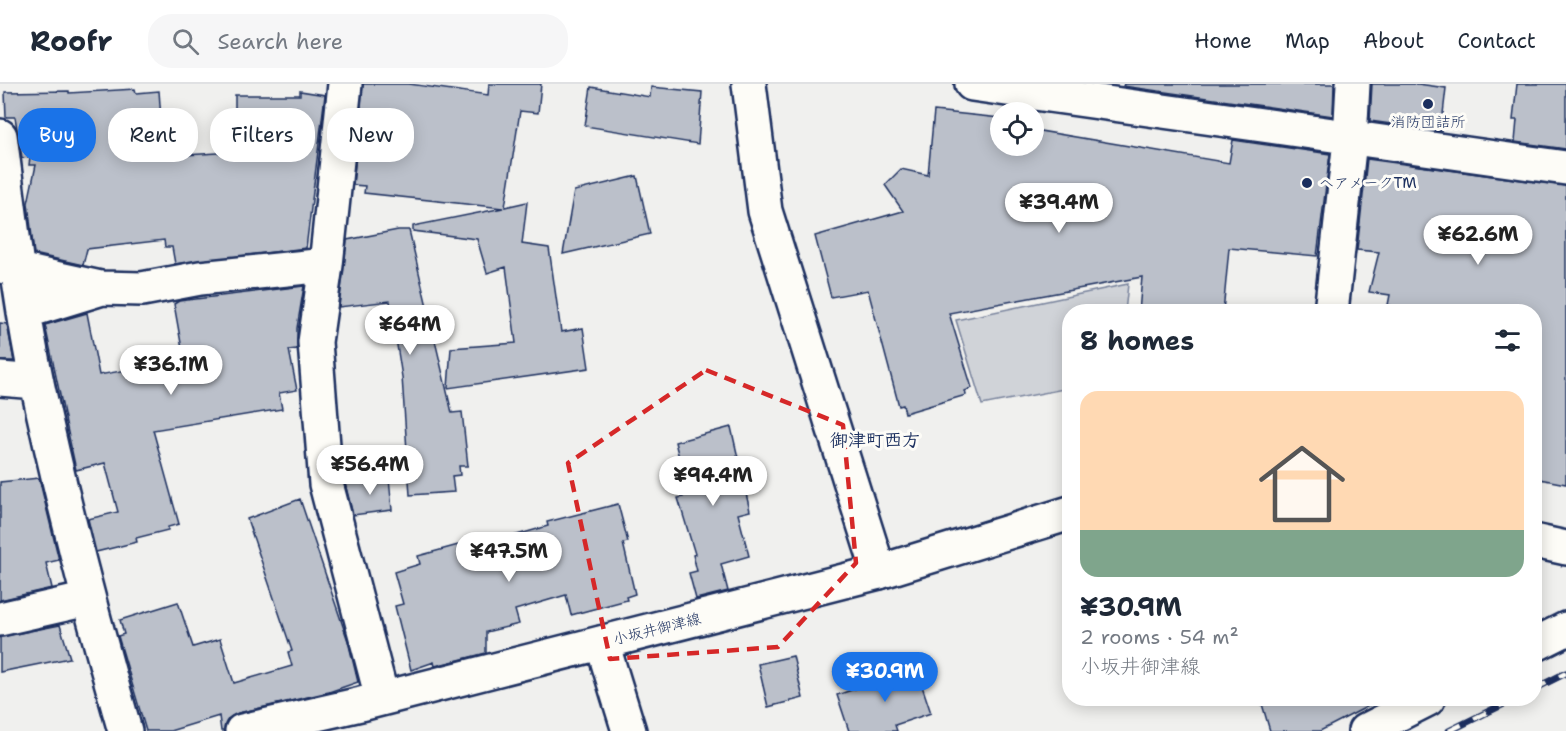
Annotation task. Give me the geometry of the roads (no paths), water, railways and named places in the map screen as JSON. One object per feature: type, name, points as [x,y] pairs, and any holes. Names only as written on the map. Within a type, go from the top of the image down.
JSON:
[{"type":"street","points":[[345,84],[326,265],[315,342],[326,484],[382,698]]},
{"type":"street","points":[[749,84],[765,211],[879,572]]},
{"type":"street","points":[[972,84],[1350,140],[1566,168]]},
{"type":"street","points":[[1332,304],[1350,140],[1353,84]]},
{"type":"street","points":[[0,136],[9,269],[24,312],[37,382],[88,599],[125,731]]},
{"type":"street","points":[[9,269],[101,288],[142,289],[200,278],[326,265]]},
{"type":"street","points":[[24,312],[101,288]]},
{"type":"street","points":[[0,379],[37,382]]},
{"type":"street","name":"小坂井御津線","points":[[242,731],[382,698],[879,572],[1062,515]]},
{"type":"street","points":[[1542,543],[1566,548]]},
{"type":"street","points":[[0,619],[88,599]]},
{"type":"street","points":[[1542,641],[1566,628]]},
{"type":"street","points":[[602,643],[629,731]]},
{"type":"street","points":[[1365,731],[1414,706]]},
{"type":"railway","points":[[1542,685],[1566,673]]},
{"type":"railway","points":[[1449,731],[1500,706]]},
{"type":"place","name":"消防団詰所","points":[[1428,104]]},
{"type":"place","name":"ヘアメークTM","points":[[1307,183]]},
{"type":"district","name":"御津町西方","points":[[875,440]]}]
